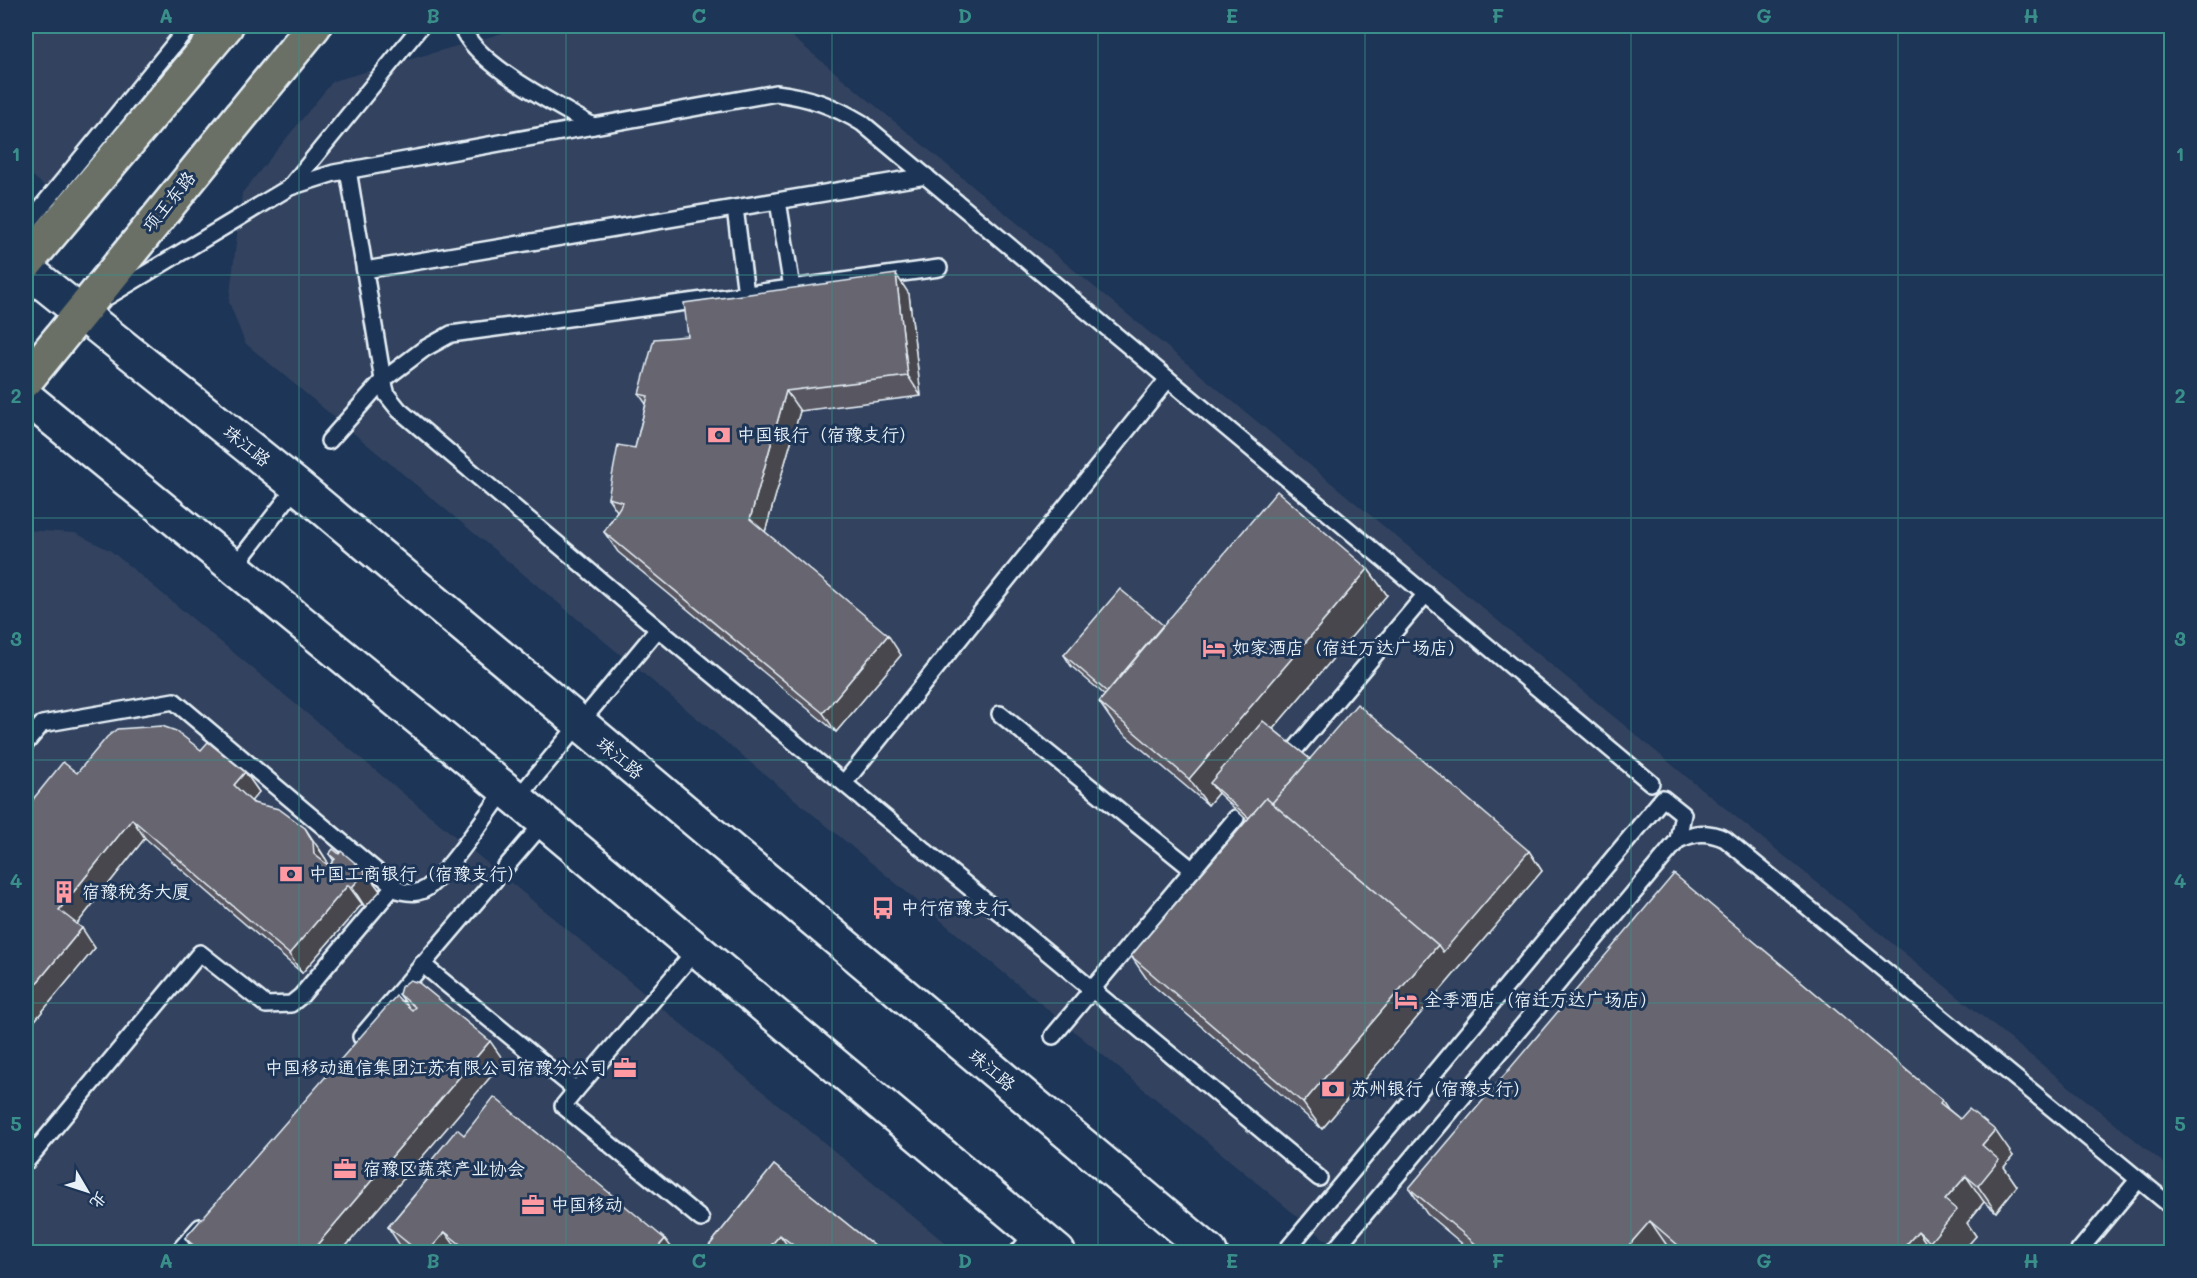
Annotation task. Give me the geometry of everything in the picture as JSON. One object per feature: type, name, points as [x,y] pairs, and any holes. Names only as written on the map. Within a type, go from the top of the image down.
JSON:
[{"type":"main road","points":[[26,263],[226,26]]},
{"type":"main road","name":"项王东路","points":[[26,380],[314,26]]},
{"type":"street","name":"珠江路","points":[[26,269],[297,486],[1210,1252]]},
{"type":"street","points":[[26,397],[511,794],[696,950],[1037,1246]]},
{"type":"lane","points":[[26,225],[189,26]]},
{"type":"lane","points":[[290,187],[421,26]]},
{"type":"lane","points":[[461,26],[482,54],[492,63],[518,82],[593,126]]},
{"type":"lane","points":[[79,313],[290,187],[348,170],[776,93],[804,96],[835,107],[862,123],[1652,783]]},
{"type":"lane","points":[[348,170],[383,380],[387,395],[399,410],[658,629],[1319,1178]]},
{"type":"lane","points":[[365,270],[926,176]]},
{"type":"lane","points":[[778,201],[792,288]]},
{"type":"lane","points":[[735,208],[746,294]]},
{"type":"lane","points":[[329,441],[383,380],[424,349],[451,334],[939,268]]},
{"type":"lane","points":[[844,783],[1168,379]]},
{"type":"lane","points":[[235,566],[297,486]]},
{"type":"lane","points":[[1297,747],[1426,594]]},
{"type":"lane","points":[[26,743],[42,724],[174,701],[394,886],[412,894],[427,888],[511,794],[579,723],[658,629]]},
{"type":"lane","points":[[1000,714],[1193,870]]},
{"type":"lane","points":[[1285,1252],[1663,798],[1683,814],[1678,840]]},
{"type":"lane","points":[[1053,1036],[1236,818]]},
{"type":"lane","points":[[353,1045],[544,822]]},
{"type":"lane","points":[[1333,1252],[1678,840],[1694,832],[1711,833],[1725,839],[2172,1207]]},
{"type":"lane","points":[[26,1162],[200,953],[266,1005],[291,1005],[394,886]]},
{"type":"lane","points":[[696,950],[563,1106],[701,1219]]},
{"type":"lane","points":[[422,964],[576,1090]]},
{"type":"lane","points":[[2078,1252],[2138,1180]]},
{"type":"lane","points":[[178,1252],[208,1216]]},
{"type":"shaded area","points":[[26,26],[186,26],[51,192],[26,170]]},
{"type":"shaded area","points":[[528,26],[779,26],[1694,783],[2171,1169],[2171,1252],[1340,1252],[245,343],[229,302],[242,193],[333,81]]},
{"type":"shaded area","points":[[26,530],[75,533],[111,551],[956,1252],[26,1252]]},
{"type":"building","points":[[896,274],[908,376],[786,391],[750,519],[888,635],[823,713],[604,532],[623,502],[608,498],[618,445],[635,448],[648,396],[639,394],[654,339],[688,336],[684,303]]},
{"type":"building","points":[[1277,491],[1368,569],[1189,779],[1099,702]]},
{"type":"building","points":[[1120,589],[1163,625],[1107,692],[1064,655]]},
{"type":"building","points":[[1357,704],[1529,851],[1443,952],[1438,945],[1272,803]]},
{"type":"building","points":[[1263,721],[1310,759],[1272,803],[1266,798],[1249,818],[1210,783]]},
{"type":"building","points":[[162,726],[176,731],[201,750],[208,742],[245,772],[234,785],[253,803],[279,809],[305,828],[313,842],[314,854],[329,866],[335,859],[329,854],[333,849],[339,854],[341,851],[366,872],[352,887],[348,885],[289,954],[132,819],[59,910],[82,928],[26,996],[26,811],[63,762],[77,773],[107,737],[117,729]]},
{"type":"building","points":[[1266,798],[1438,945],[1303,1103],[1131,956]]},
{"type":"building","points":[[1674,874],[1942,1100],[1940,1103],[1960,1119],[1969,1109],[1995,1130],[1982,1145],[1999,1160],[1978,1186],[1966,1176],[1945,1200],[1957,1210],[1930,1242],[1918,1231],[1900,1252],[1686,1252],[1650,1221],[1623,1252],[1485,1252],[1409,1188]]},
{"type":"building","points":[[410,980],[419,983],[490,1041],[311,1252],[201,1252],[185,1238],[396,996],[412,1010],[415,1007],[399,994],[401,987]]},
{"type":"building","points":[[494,1097],[665,1239],[654,1252],[470,1252],[445,1232],[428,1252],[419,1252],[388,1227],[433,1173],[426,1167],[457,1129],[464,1135]]},
{"type":"building","points":[[774,1165],[882,1252],[802,1252],[780,1235],[765,1252],[704,1252]]},
{"type":"place","name":"中国银行（宿豫支行）","points":[[719,435]]},
{"type":"place","name":"如家酒店（宿迁万达广场店）","points":[[1214,648]]},
{"type":"place","name":"中国工商银行（宿豫支行）","points":[[291,874]]},
{"type":"place","name":"宿豫税务大厦","points":[[64,892]]},
{"type":"place","name":"中行宿豫支行","points":[[883,908]]},
{"type":"place","name":"全季酒店（宿迁万达广场店）","points":[[1406,1000]]},
{"type":"place","name":"中国移动通信集团江苏有限公司宿豫分公司","points":[[625,1068]]},
{"type":"place","name":"苏州银行（宿豫支行）","points":[[1333,1089]]},
{"type":"place","name":"宿豫区蔬菜产业协会","points":[[345,1169]]},
{"type":"place","name":"中国移动","points":[[533,1205]]}]
